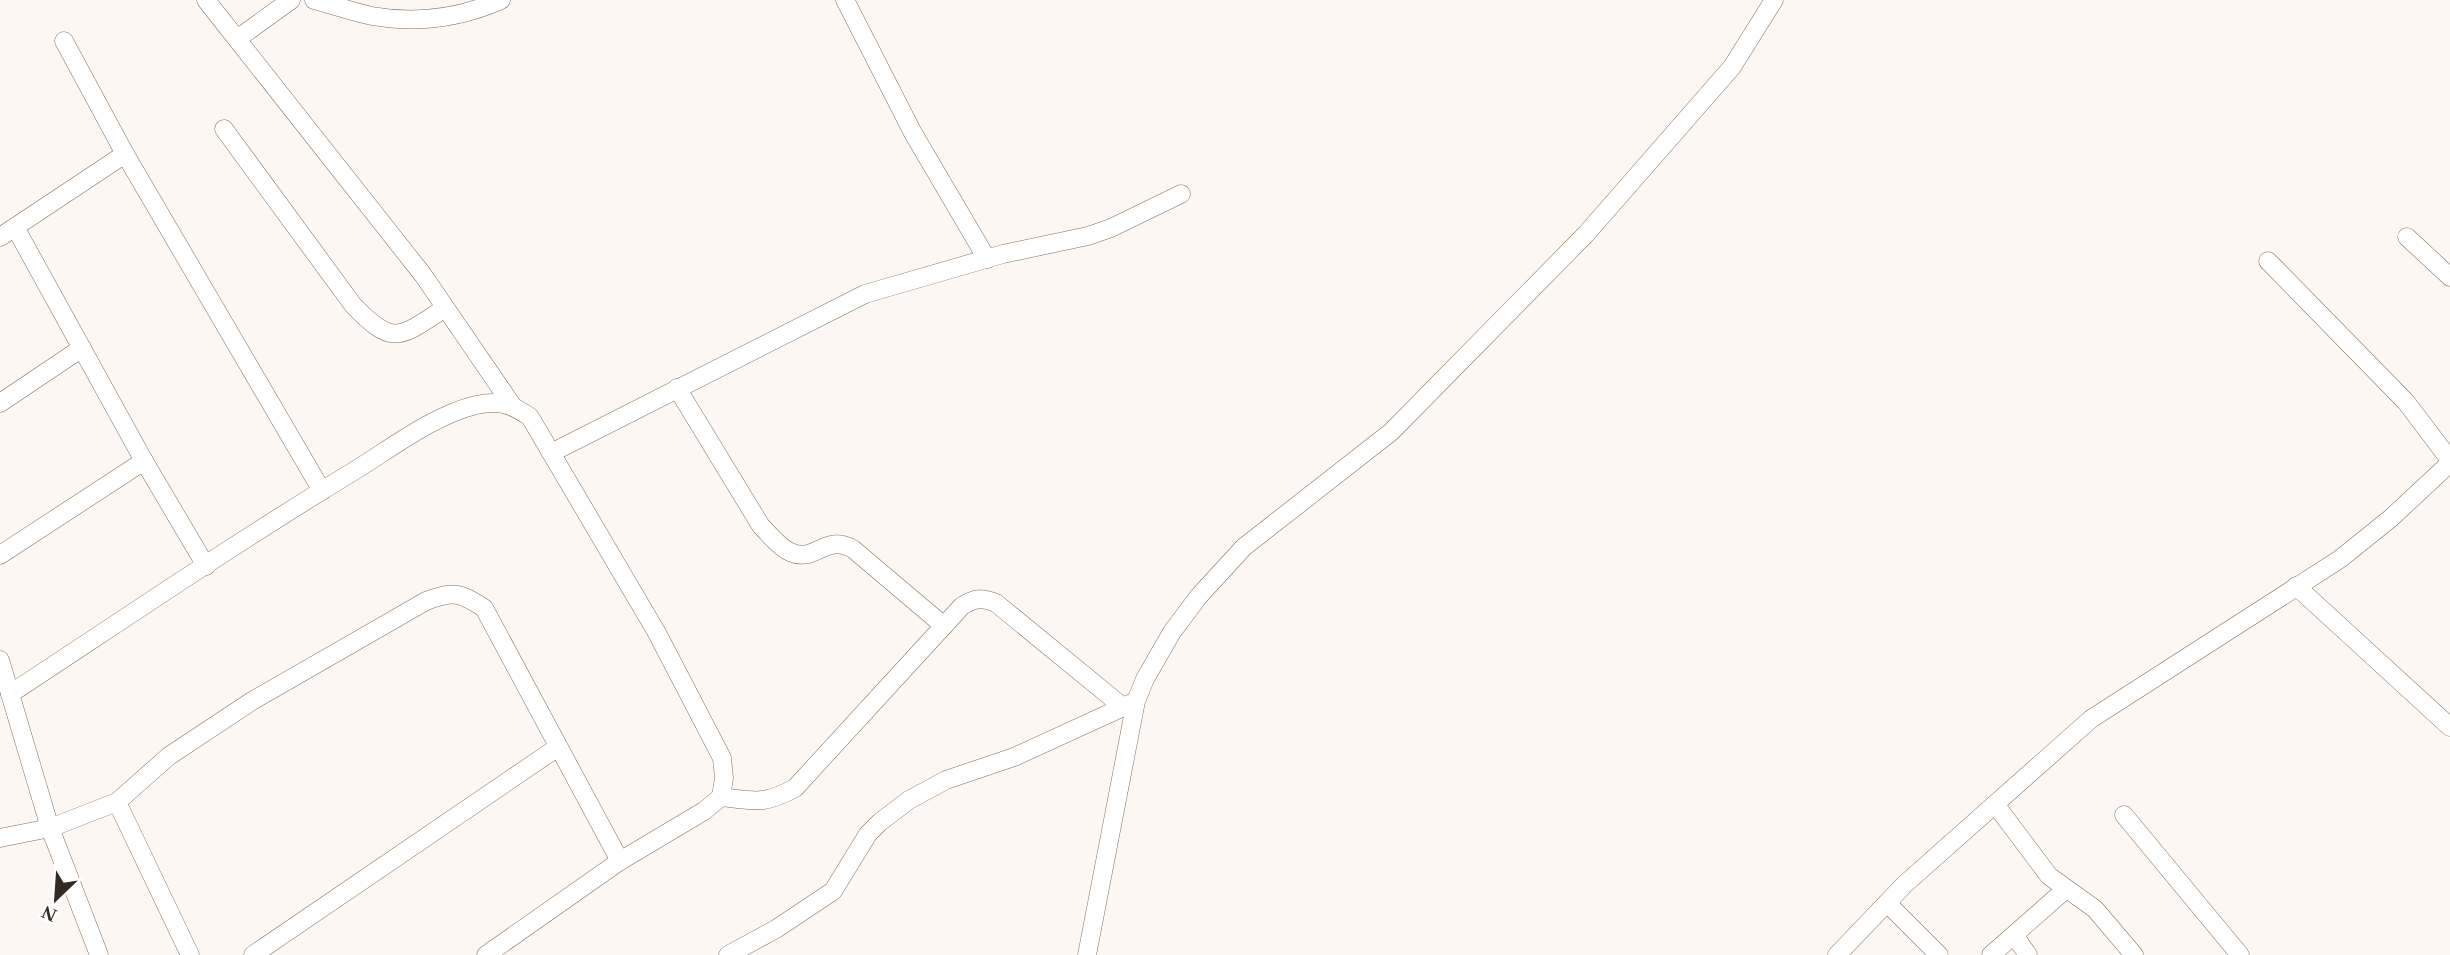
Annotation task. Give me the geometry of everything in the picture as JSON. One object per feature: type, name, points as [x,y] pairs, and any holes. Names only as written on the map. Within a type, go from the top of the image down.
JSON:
[{"type":"street","points":[[206,0],[423,275],[512,405],[530,417],[657,633],[722,758],[724,778],[721,797],[704,811],[620,861],[486,955]]},
{"type":"street","points":[[237,39],[291,0]]},
{"type":"street","points":[[314,0],[396,19],[437,19],[459,16],[501,0]]},
{"type":"street","points":[[845,0],[913,133],[986,259]]},
{"type":"street","points":[[1087,955],[1130,704],[1172,632],[1199,596],[1244,547],[1391,432],[1586,234],[1732,67],[1774,0]]},
{"type":"street","points":[[64,41],[125,154],[322,491]]},
{"type":"street","points":[[224,129],[354,305],[372,325],[384,333],[397,335],[412,330],[445,308]]},
{"type":"street","points":[[125,154],[8,232],[82,348],[206,566]]},
{"type":"street","points":[[551,453],[865,294],[986,259],[1088,236],[1111,228],[1181,194]]},
{"type":"street","points":[[2407,237],[2450,277]]},
{"type":"street","points":[[1837,955],[1905,884],[2091,719],[2340,558],[2391,519],[2450,462],[2406,402],[2268,261]]},
{"type":"street","points":[[0,402],[82,348]]},
{"type":"street","points":[[677,388],[761,526],[777,542],[797,554],[810,554],[833,543],[842,543],[853,549],[944,626]]},
{"type":"street","points":[[10,694],[322,491],[445,416],[473,406],[492,403],[512,405]]},
{"type":"street","points":[[0,555],[144,461]]},
{"type":"street","points":[[2296,586],[2450,727]]},
{"type":"street","points":[[0,838],[50,828],[117,802],[169,757],[252,701],[426,601],[447,594],[463,595],[484,608],[620,861]]},
{"type":"street","points":[[721,797],[759,802],[776,799],[795,788],[962,606],[973,600],[985,598],[996,603],[1130,704]]},
{"type":"street","points":[[0,660],[50,828],[99,955]]},
{"type":"street","points":[[729,955],[784,924],[833,891],[868,834],[909,800],[946,780],[1014,757],[1130,704]]},
{"type":"street","points":[[253,955],[558,747]]},
{"type":"street","points":[[117,802],[190,955]]},
{"type":"street","points":[[1996,804],[2049,876],[2095,909],[2134,955]]},
{"type":"street","points":[[2124,815],[2240,955]]},
{"type":"street","points":[[1991,955],[2066,889]]},
{"type":"street","points":[[1887,903],[1939,955]]},
{"type":"street","points":[[2014,935],[2028,955]]}]
